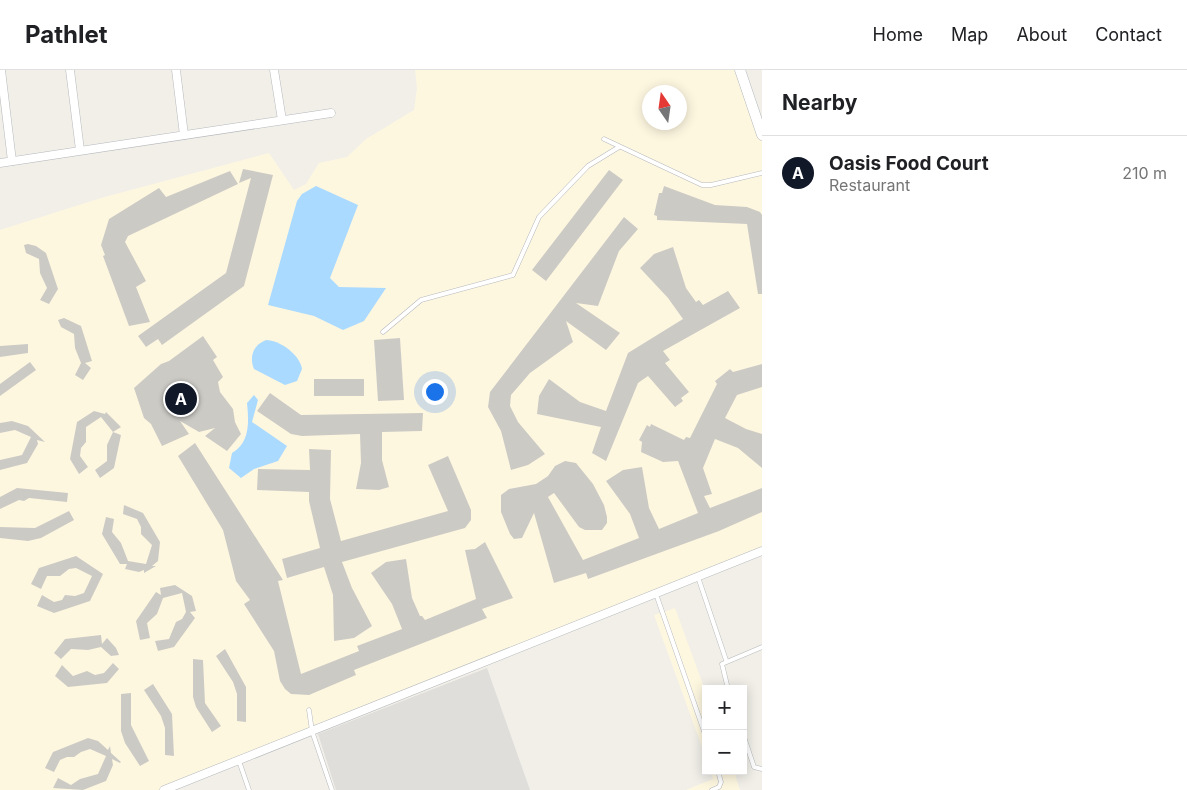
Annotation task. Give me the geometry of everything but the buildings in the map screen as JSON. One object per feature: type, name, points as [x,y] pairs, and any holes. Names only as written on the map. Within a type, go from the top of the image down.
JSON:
[{"type":"street","points":[[1,70],[12,161]]},
{"type":"street","points":[[70,70],[80,150]]},
{"type":"street","points":[[176,70],[184,135]]},
{"type":"street","points":[[274,70],[282,120]]},
{"type":"street","points":[[740,70],[762,134]]},
{"type":"street","points":[[0,162],[331,113]]},
{"type":"street","points":[[164,790],[762,551]]},
{"type":"lane","points":[[604,139],[702,185],[711,185],[762,173]]},
{"type":"lane","points":[[383,332],[421,300],[513,275],[539,217],[588,166],[619,147]]},
{"type":"lane","points":[[698,577],[726,660]]},
{"type":"lane","points":[[656,594],[704,730]]},
{"type":"lane","points":[[727,685],[721,667],[726,660],[762,647]]},
{"type":"lane","points":[[309,710],[312,731],[332,790]]},
{"type":"lane","points":[[747,746],[754,767],[762,769]]},
{"type":"lane","points":[[239,761],[248,790]]},
{"type":"lane","points":[[712,790],[719,787],[721,782],[719,775]]},
{"type":"shaded area","points":[[415,70],[743,70],[762,131],[762,548],[158,790],[0,790],[0,230],[101,198],[269,153],[294,190],[306,184],[319,163],[347,157],[366,139],[414,110],[417,88]]},
{"type":"shaded area","points":[[675,608],[703,685],[702,747],[654,615]]},
{"type":"shaded area","points":[[487,668],[530,790],[336,790],[318,734]]},
{"type":"shaded area","points":[[712,775],[735,775],[740,790],[686,790],[713,779]]},
{"type":"water","points":[[316,186],[358,205],[330,278],[339,287],[386,288],[364,321],[343,330],[314,316],[268,305],[297,201],[302,194]]},
{"type":"water","points":[[266,340],[283,345],[298,359],[302,369],[297,381],[285,385],[254,369],[253,352],[258,345]]},
{"type":"water","points":[[254,395],[258,400],[252,422],[287,446],[278,461],[254,469],[241,478],[229,468],[232,453],[238,449],[245,438],[248,425],[247,403]]},
{"type":"place","name":"Oasis Food Court","points":[[181,399]]}]
